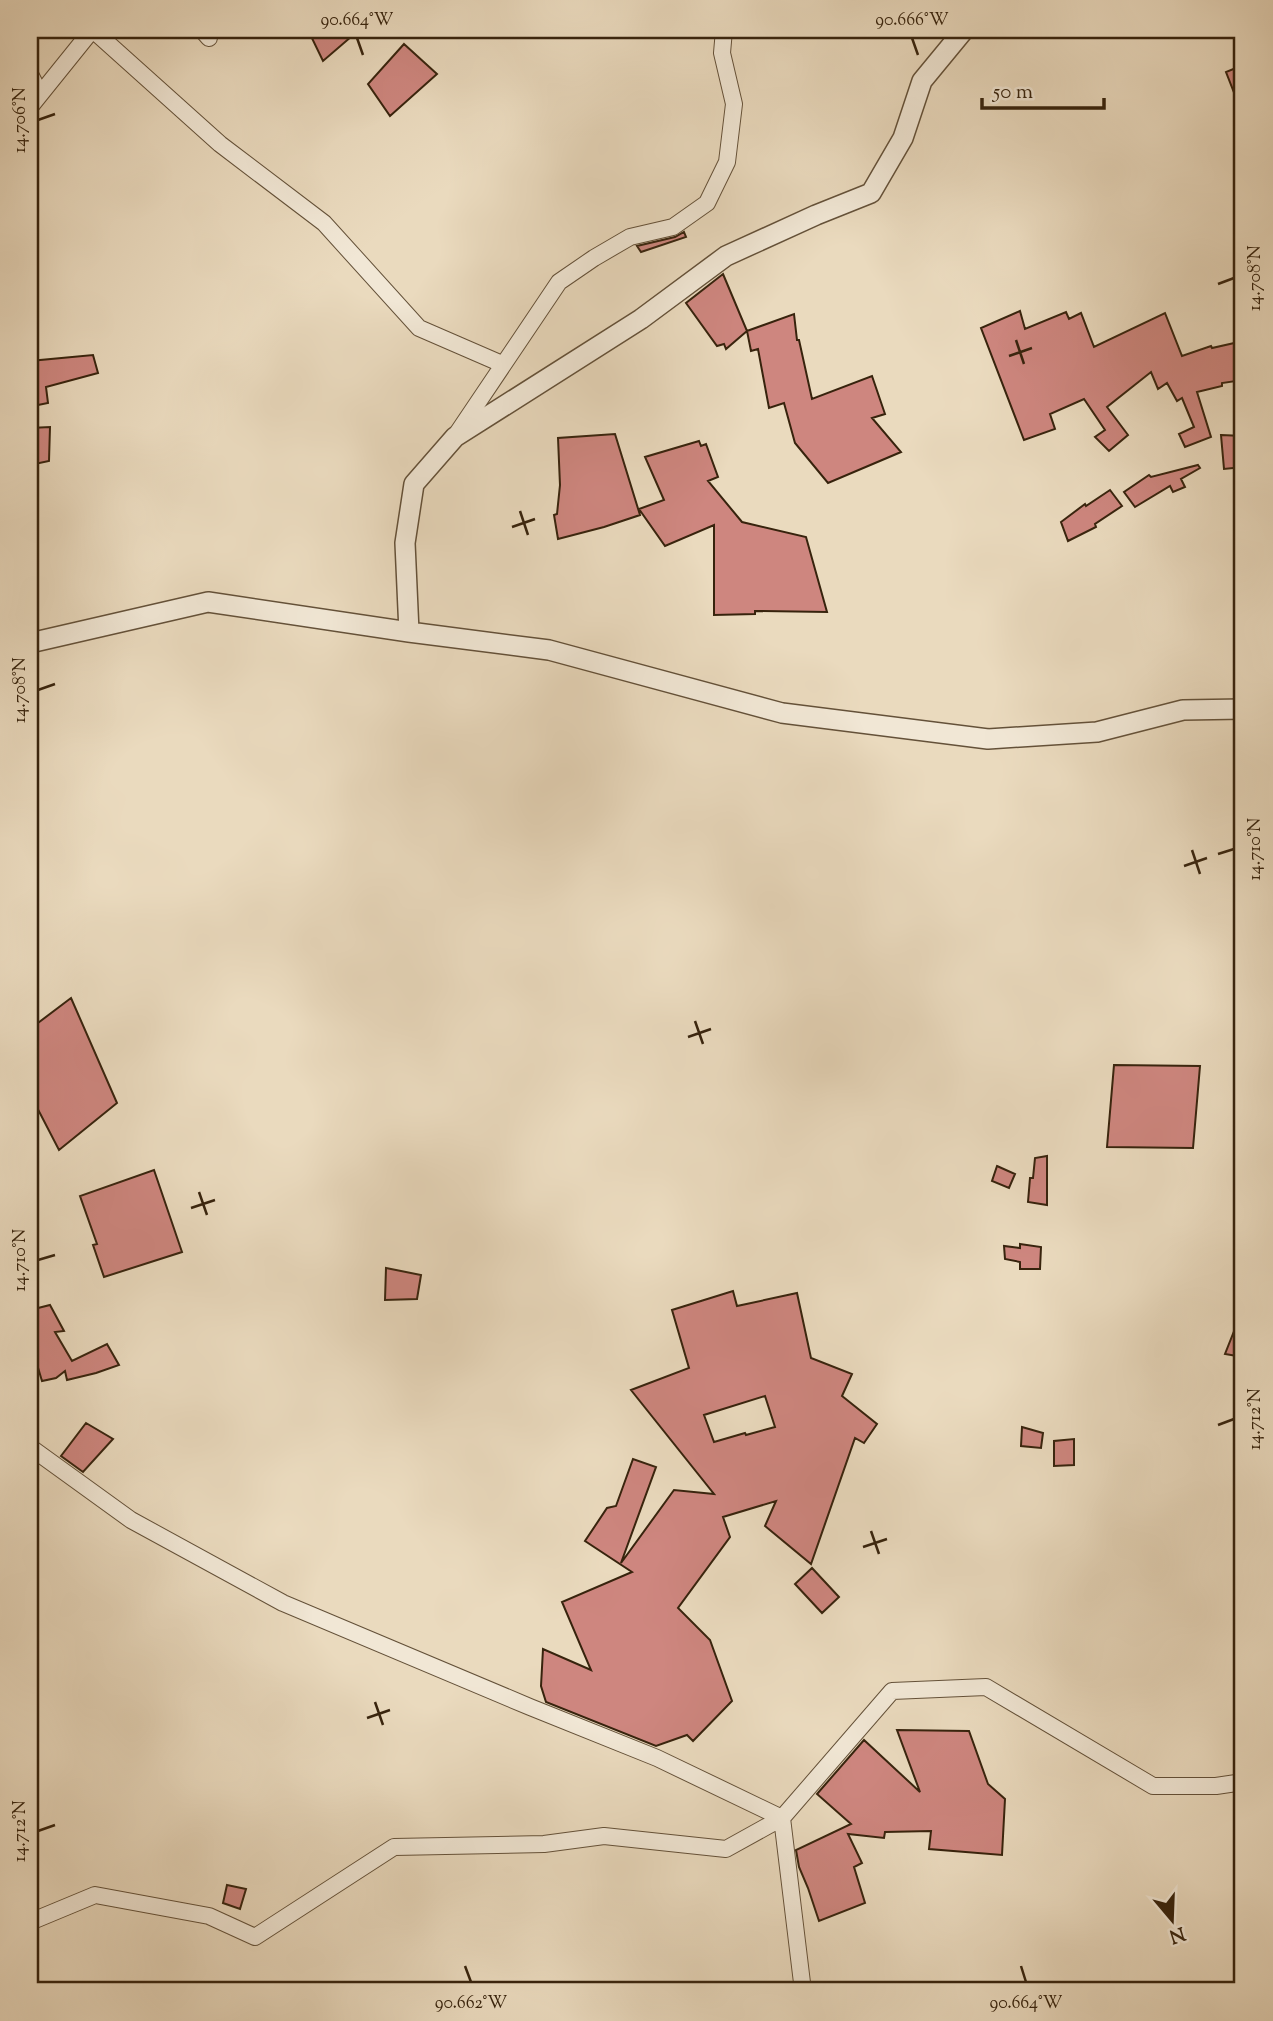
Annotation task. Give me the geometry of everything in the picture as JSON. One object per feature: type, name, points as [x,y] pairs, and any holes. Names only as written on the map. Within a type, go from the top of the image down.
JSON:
[{"type":"street","points":[[35,101],[92,30],[220,144],[324,223],[419,328],[502,364]]},
{"type":"street","points":[[409,632],[405,543],[414,484],[455,438],[559,282],[630,237],[673,227],[707,203],[727,162],[734,104],[722,53],[724,30]]},
{"type":"street","points":[[455,438],[641,319],[726,256],[871,193],[903,138],[922,81],[964,30]]},
{"type":"street","points":[[30,74],[35,101]]},
{"type":"street","points":[[30,643],[208,601],[549,650],[782,713],[988,739],[1097,732],[1183,710],[1243,709]]},
{"type":"street","points":[[30,1447],[131,1520],[283,1603],[657,1758],[782,1818]]},
{"type":"street","points":[[30,1922],[94,1895],[209,1916],[255,1937],[394,1847],[544,1844],[604,1836],[726,1849],[782,1818],[892,1691],[986,1687],[1153,1786],[1216,1786],[1243,1782]]},
{"type":"street","points":[[782,1818],[803,1991]]},
{"type":"building","points":[[308,30],[359,30],[323,61]]},
{"type":"building","points":[[404,44],[437,74],[390,116],[368,84]]},
{"type":"building","points":[[1243,65],[1243,113],[1242,113],[1226,72]]},
{"type":"building","points":[[684,232],[686,237],[641,252],[637,246],[675,237]]},
{"type":"building","points":[[723,274],[747,331],[726,349],[724,344],[717,346],[686,303]]},
{"type":"building","points":[[1020,311],[1025,329],[1066,312],[1069,319],[1081,313],[1094,347],[1165,313],[1182,356],[1211,346],[1212,348],[1243,341],[1243,380],[1222,383],[1222,386],[1197,392],[1211,437],[1185,447],[1179,434],[1194,427],[1182,398],[1177,401],[1167,383],[1158,389],[1151,372],[1107,407],[1128,435],[1109,451],[1095,437],[1105,430],[1084,399],[1050,414],[1055,429],[1024,440],[981,328]]},
{"type":"building","points":[[794,314],[797,340],[812,399],[872,376],[885,414],[872,418],[901,452],[828,483],[795,443],[784,403],[769,408],[758,349],[751,351],[747,331]]},
{"type":"building","points":[[93,355],[98,373],[46,387],[48,403],[33,406],[30,361]]},
{"type":"building","points":[[50,427],[49,461],[30,465],[30,428]]},
{"type":"building","points":[[615,434],[640,515],[558,539],[554,515],[557,514],[560,485],[558,438]]},
{"type":"building","points":[[1221,435],[1243,436],[1243,467],[1224,469]]},
{"type":"building","points":[[699,441],[701,446],[706,444],[718,477],[708,481],[742,522],[806,537],[827,612],[755,611],[755,614],[714,615],[714,525],[665,546],[639,509],[664,500],[645,457]]},
{"type":"building","points":[[1198,465],[1200,468],[1181,479],[1185,487],[1173,492],[1170,486],[1135,507],[1124,492],[1149,475],[1151,477]]},
{"type":"building","points":[[1110,490],[1122,506],[1095,524],[1096,527],[1068,541],[1061,522]]},
{"type":"building","points":[[71,998],[117,1103],[59,1150],[30,1094],[30,1029]]},
{"type":"building","points":[[1114,1065],[1200,1066],[1193,1148],[1107,1147]]},
{"type":"building","points":[[1047,1156],[1047,1205],[1028,1202],[1035,1158]]},
{"type":"building","points":[[997,1166],[1015,1174],[1009,1188],[992,1181]]},
{"type":"building","points":[[154,1170],[182,1252],[104,1277],[93,1245],[97,1244],[80,1196]]},
{"type":"building","points":[[1020,1244],[1041,1247],[1040,1269],[1020,1269],[1020,1262],[1005,1259],[1004,1246],[1020,1248]]},
{"type":"building","points":[[386,1268],[421,1275],[417,1299],[385,1300]]},
{"type":"building","points":[[733,1291],[737,1306],[797,1293],[811,1358],[852,1374],[842,1396],[877,1424],[864,1443],[855,1438],[811,1564],[765,1526],[776,1501],[723,1517],[730,1537],[678,1608],[710,1640],[732,1701],[693,1741],[687,1735],[656,1746],[546,1702],[541,1686],[543,1649],[591,1670],[562,1602],[632,1572],[585,1541],[607,1508],[616,1506],[633,1459],[656,1467],[621,1563],[674,1490],[714,1494],[631,1390],[689,1368],[672,1310]],"holes":[[[765,1396],[775,1427],[714,1442],[704,1415]]]},
{"type":"building","points":[[50,1305],[64,1331],[55,1332],[72,1361],[107,1344],[119,1365],[67,1380],[65,1371],[56,1378],[42,1381],[36,1361],[30,1364],[30,1310]]},
{"type":"building","points":[[1242,1311],[1243,1357],[1225,1354]]},
{"type":"building","points":[[86,1423],[113,1439],[83,1472],[61,1456]]},
{"type":"building","points":[[1022,1427],[1043,1433],[1041,1448],[1021,1446]]},
{"type":"building","points":[[1074,1439],[1074,1465],[1054,1466],[1054,1441]]},
{"type":"building","points":[[812,1568],[839,1597],[822,1613],[795,1584]]},
{"type":"building","points":[[897,1730],[969,1731],[988,1784],[1005,1799],[1002,1855],[929,1849],[931,1831],[885,1832],[884,1838],[848,1834],[862,1863],[854,1867],[865,1903],[819,1921],[799,1867],[796,1850],[851,1824],[817,1794],[864,1740],[920,1792]]},
{"type":"building","points":[[227,1885],[246,1889],[240,1909],[223,1903]]}]
